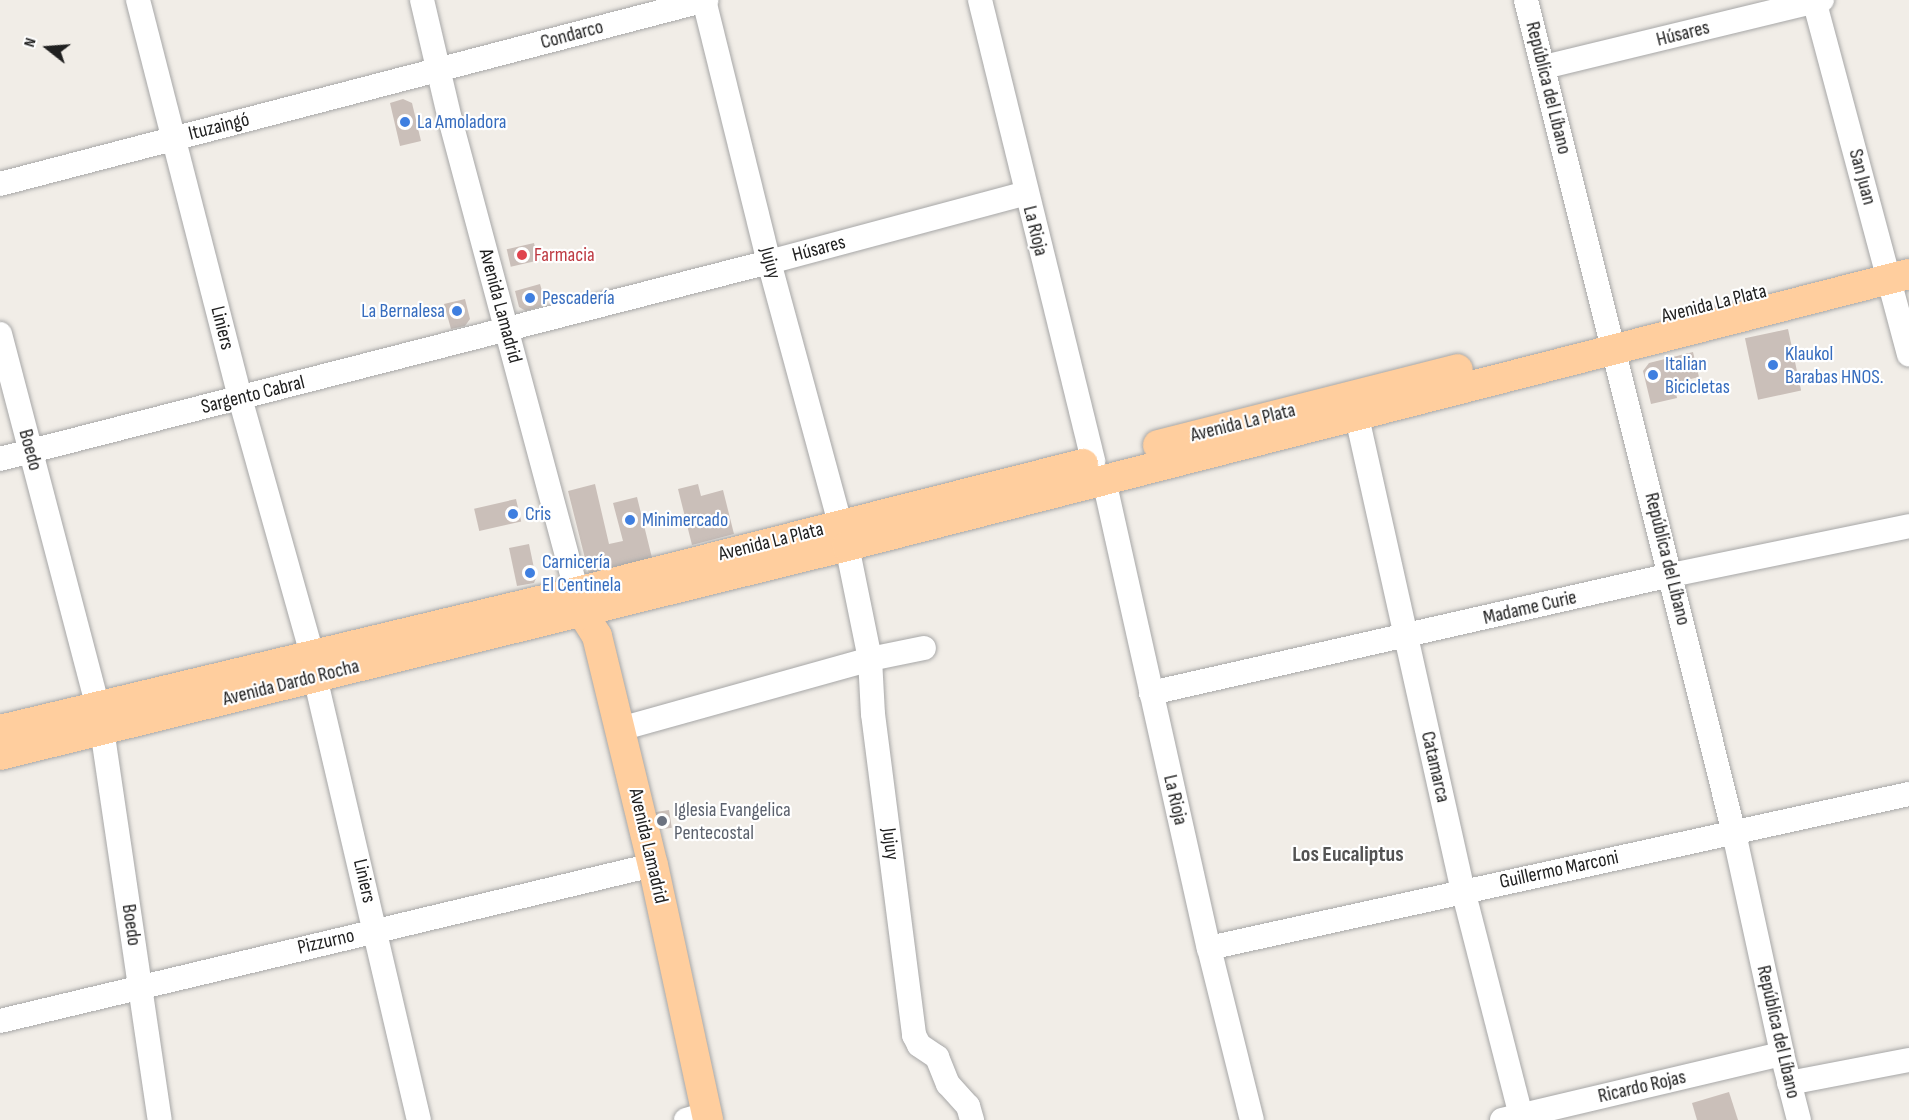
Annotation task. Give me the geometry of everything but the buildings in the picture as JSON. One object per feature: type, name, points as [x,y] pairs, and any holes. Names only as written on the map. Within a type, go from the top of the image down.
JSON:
[{"type":"main road","name":"Avenida La Plata","points":[[580,602],[1898,268]]},
{"type":"main road","name":"Avenida La Plata","points":[[1098,471],[1357,417],[1612,339]]},
{"type":"main road","name":"Avenida Dardo Rocha","points":[[0,730],[100,717],[580,602]]},
{"type":"main road","name":"Avenida Lamadrid","points":[[580,602],[597,636],[620,729],[644,867],[696,1119]]},
{"type":"main road","name":"Avenida Lamadrid","points":[[580,602],[581,639],[644,867]]},
{"type":"main road","name":"Avenida Dardo Rocha","points":[[0,755],[100,717]]},
{"type":"street","name":"Liniers","points":[[138,0],[240,398],[314,666],[419,1120]]},
{"type":"street","name":"Avenida Lamadrid","points":[[422,0],[438,70],[580,602]]},
{"type":"street","name":"Condarco","points":[[438,70],[705,0]]},
{"type":"street","name":"Jujuy","points":[[705,0],[769,262],[843,535],[870,658],[873,714],[914,1035],[919,1046],[937,1057],[948,1084],[968,1106],[972,1120]]},
{"type":"street","name":"La Rioja","points":[[980,0],[1026,193],[1098,471],[1209,948],[1252,1120]]},
{"type":"street","name":"República del Líbano","points":[[1527,0],[1734,833],[1782,1054],[1799,1120]]},
{"type":"street","name":"Húsares","points":[[1544,68],[1817,1]]},
{"type":"street","name":"San Juan","points":[[1817,1],[1898,268],[1909,355]]},
{"type":"street","name":"Ituzaingó","points":[[0,184],[438,70]]},
{"type":"street","name":"Húsares","points":[[507,329],[1026,193]]},
{"type":"street","name":"Sargento Cabral","points":[[0,459],[507,329]]},
{"type":"street","name":"Boedo","points":[[0,334],[100,717],[160,1120]]},
{"type":"street","name":"Catamarca","points":[[1357,417],[1512,1118]]},
{"type":"street","name":"Madame Curie","points":[[1151,693],[1406,637],[1671,575],[1909,526]]},
{"type":"street","points":[[620,729],[870,658],[924,648]]},
{"type":"street","name":"Guillermo Marconi","points":[[1209,948],[1463,890],[1909,794]]},
{"type":"street","name":"Pizzurno","points":[[0,1021],[644,867]]},
{"type":"street","name":"Ricardo Rojas","points":[[1512,1118],[1782,1054]]},
{"type":"street","points":[[1789,1083],[1909,1060]]},
{"type":"place","name":"La Amoladora","points":[[405,122]]},
{"type":"place","name":"Farmacia","points":[[522,255]]},
{"type":"place","name":"Pescadería","points":[[530,298]]},
{"type":"place","name":"La Bernalesa","points":[[457,311]]},
{"type":"place","name":"Klaukol Barabas HNOS.","points":[[1773,365]]},
{"type":"place","name":"Italian Bicicletas","points":[[1653,375]]},
{"type":"place","name":"Cris","points":[[513,514]]},
{"type":"place","name":"Minimercado","points":[[630,520]]},
{"type":"place","name":"Carnicería El Centinela","points":[[530,573]]},
{"type":"place","name":"Iglesia Evangelica Pentecostal","points":[[662,821]]},
{"type":"district","name":"Los Eucaliptus","points":[[1348,855]]}]
